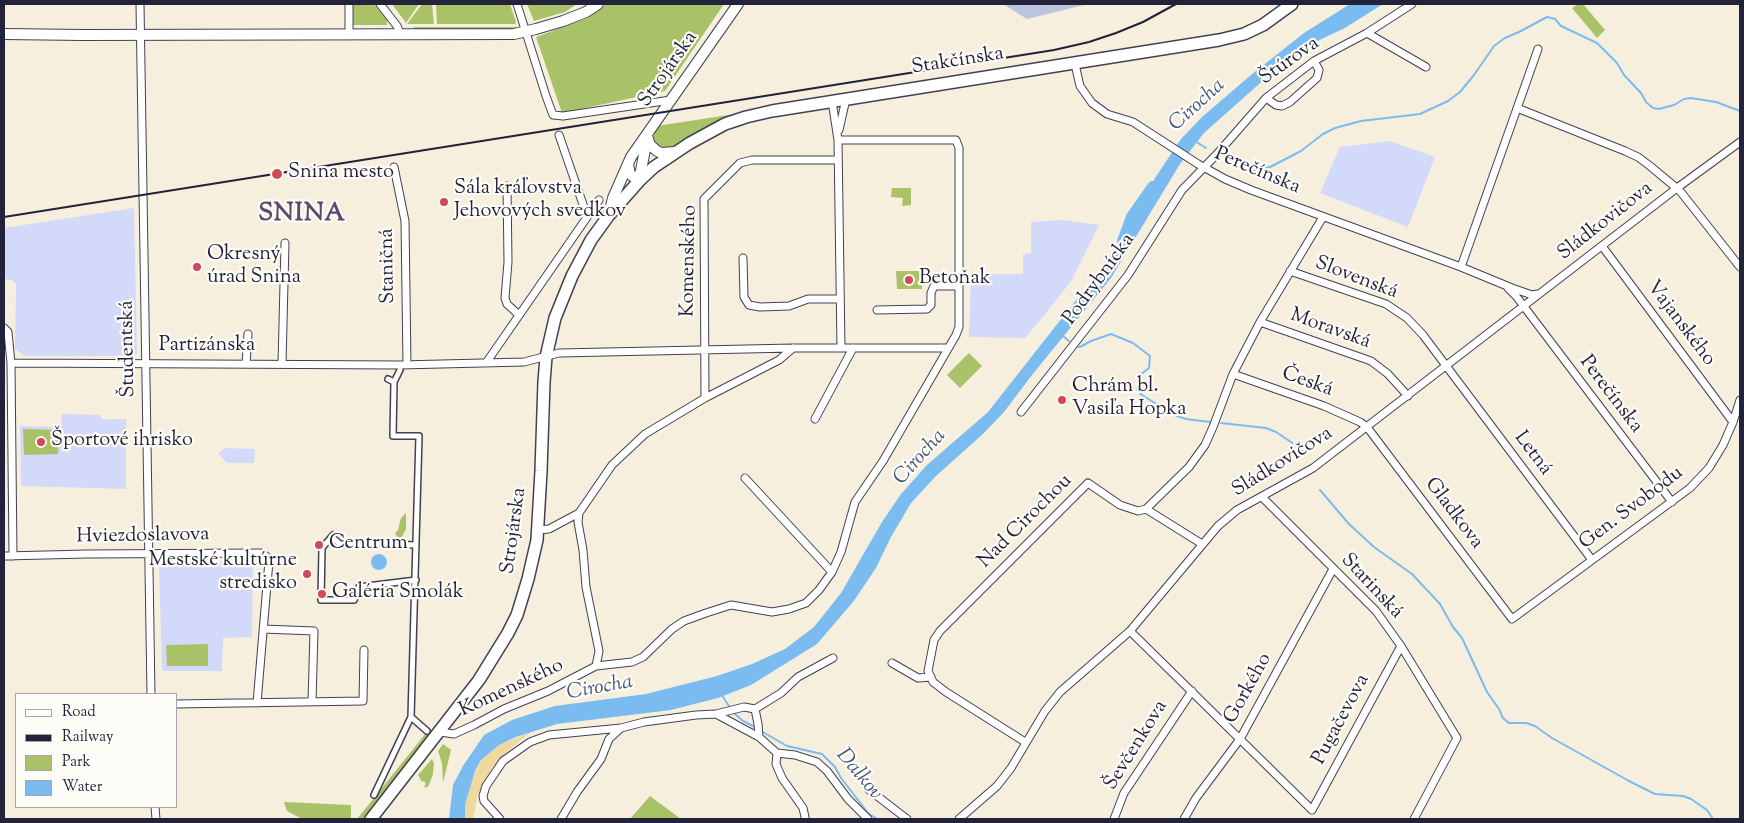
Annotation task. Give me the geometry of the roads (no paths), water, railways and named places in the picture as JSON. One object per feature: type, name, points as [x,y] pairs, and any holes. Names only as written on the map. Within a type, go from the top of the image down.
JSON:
[{"type":"main road","points":[[4,34],[514,34],[563,21],[586,12],[598,4]]},
{"type":"main road","name":"Strojárska","points":[[608,215],[630,157],[648,136],[738,4]]},
{"type":"main road","name":"Stakčínska","points":[[639,181],[675,152],[705,133],[735,120],[772,111],[1075,64],[1232,37],[1263,24],[1292,4]]},
{"type":"main road","name":"Strojárska","points":[[648,136],[652,148],[657,151],[661,153],[675,152]]},
{"type":"main road","name":"Strojárska","points":[[371,819],[479,680],[517,615],[528,579],[538,530],[546,357],[555,318],[563,296],[591,240],[608,215],[639,181],[648,136]]},
{"type":"main road","points":[[628,165],[630,174],[639,181]]},
{"type":"street","name":"Študentská","points":[[140,4],[151,693]]},
{"type":"street","points":[[349,4],[349,34]]},
{"type":"street","points":[[380,4],[397,26],[400,33]]},
{"type":"street","points":[[517,4],[546,96],[554,115],[563,116],[671,100]]},
{"type":"street","name":"Štúrova","points":[[1201,166],[1266,98],[1314,61],[1367,33],[1412,4]]},
{"type":"street","points":[[1367,33],[1426,68]]},
{"type":"street","points":[[1461,267],[1538,49]]},
{"type":"street","points":[[1266,98],[1276,105],[1282,106],[1290,102],[1317,78],[1319,70],[1314,61]]},
{"type":"street","name":"Perečínska","points":[[1075,64],[1080,86],[1092,103],[1107,114],[1133,122],[1201,166],[1251,190],[1323,217],[1532,295],[1541,293]]},
{"type":"street","points":[[838,136],[846,99]]},
{"type":"street","points":[[832,101],[838,136],[841,348]]},
{"type":"street","points":[[1517,108],[1638,157],[1677,188],[1740,267]]},
{"type":"street","points":[[559,135],[587,216]]},
{"type":"street","name":"Komenského","points":[[440,732],[454,734],[504,709],[548,691],[596,666],[632,662],[643,657],[684,621],[731,605],[772,612],[806,603],[819,590],[832,572],[841,552],[855,502],[883,461],[944,357],[959,327],[959,148],[956,140],[838,136]]},
{"type":"street","name":"Sládkovičova","points":[[959,819],[997,786],[1011,768],[1045,711],[1060,692],[1130,631],[1218,526],[1237,510],[1313,468],[1516,312],[1521,304],[1541,293],[1740,142]]},
{"type":"street","name":"Komenského","points":[[705,398],[704,198],[740,163],[752,160],[838,160]]},
{"type":"street","name":"Podrybnícka","points":[[1021,412],[1128,275],[1182,190],[1201,166]]},
{"type":"street","name":"Staničná","points":[[394,167],[405,222],[407,364]]},
{"type":"street","points":[[507,186],[508,262],[505,298],[507,304],[519,315]]},
{"type":"street","points":[[486,363],[600,200]]},
{"type":"street","points":[[1202,544],[1146,510],[1189,467],[1205,444],[1214,427],[1233,374],[1260,322],[1323,217]]},
{"type":"street","name":"Partizánska","points":[[282,364],[285,243]]},
{"type":"street","name":"Vajanského","points":[[1602,246],[1733,422]]},
{"type":"street","points":[[743,258],[744,297],[749,305],[760,307],[789,306],[808,299],[840,300]]},
{"type":"street","name":"Slovenská","points":[[1290,271],[1386,304],[1407,318],[1423,335],[1446,366]]},
{"type":"street","name":"Perečínska","points":[[1500,282],[1541,293]]},
{"type":"street","name":"Perečínska","points":[[1500,282],[1511,291],[1672,502]]},
{"type":"street","points":[[877,310],[927,309],[931,305],[931,292],[934,286],[959,286]]},
{"type":"street","name":"Perečínska","points":[[1516,286],[1524,292]]},
{"type":"street","points":[[1521,304],[1526,301],[1524,292]]},
{"type":"street","name":"Moravská","points":[[1260,322],[1371,361],[1388,374],[1408,396]]},
{"type":"street","points":[[4,328],[8,332],[12,363],[13,556]]},
{"type":"street","points":[[246,364],[248,334]]},
{"type":"street","points":[[538,530],[549,529],[579,513],[612,465],[646,434],[705,398],[779,360],[793,348]]},
{"type":"street","points":[[546,357],[559,353],[793,348],[948,348]]},
{"type":"street","points":[[815,419],[853,348]]},
{"type":"street","points":[[940,348],[944,357]]},
{"type":"street","name":"Partizánska","points":[[12,363],[407,364],[524,362],[546,357]]},
{"type":"street","name":"Letná","points":[[1446,366],[1592,560]]},
{"type":"street","points":[[374,795],[411,717],[419,436],[393,436],[394,382],[400,370]]},
{"type":"street","name":"Česká","points":[[1233,374],[1324,406],[1367,427]]},
{"type":"street","points":[[388,379],[394,382]]},
{"type":"street","name":"Gen. Svobodu","points":[[1512,619],[1690,488],[1709,468],[1723,445],[1740,400]]},
{"type":"street","name":"Gladkova","points":[[1367,427],[1512,619]]},
{"type":"street","points":[[745,478],[832,572]]},
{"type":"street","name":"Nad Cirochou","points":[[931,677],[928,671],[934,640],[940,631],[1088,483],[1120,505],[1138,511],[1146,510]]},
{"type":"street","name":"Starinská","points":[[1262,497],[1376,612],[1401,646],[1457,738],[1414,819]]},
{"type":"street","points":[[579,513],[578,522],[583,550],[586,587],[599,651],[596,666]]},
{"type":"street","points":[[416,545],[340,544],[333,537],[322,548],[321,600],[354,600],[359,587],[416,580]]},
{"type":"street","name":"Hviezdoslavova","points":[[4,556],[261,553],[269,561],[263,629]]},
{"type":"street","name":"Gorkého","points":[[1184,819],[1196,798],[1240,739],[1333,569]]},
{"type":"street","points":[[258,703],[263,629],[314,631],[312,702]]},
{"type":"street","points":[[1130,631],[1240,739]]},
{"type":"street","name":"Pugačevova","points":[[1240,739],[1312,810],[1401,646]]},
{"type":"street","points":[[178,704],[364,701],[364,650]]},
{"type":"street","points":[[500,819],[484,801],[483,796],[486,786],[504,761],[530,742],[549,735],[621,728],[644,722],[716,714],[744,707],[755,709],[781,693],[798,677],[833,658]]},
{"type":"street","points":[[892,663],[918,678],[931,677],[933,682],[946,692],[1025,742]]},
{"type":"street","name":"Ševčenkova","points":[[1114,819],[1124,793],[1192,691]]},
{"type":"street","points":[[755,709],[758,736]]},
{"type":"street","points":[[716,714],[758,736],[777,753],[795,754],[817,762],[827,771],[848,799],[868,819]]},
{"type":"street","points":[[411,717],[427,731]]},
{"type":"street","points":[[562,819],[577,792],[601,759],[609,739],[621,728]]},
{"type":"street","points":[[605,729],[609,739]]},
{"type":"street","points":[[777,753],[776,764],[782,778],[802,808],[806,817],[804,819]]},
{"type":"street","points":[[868,789],[907,819]]},
{"type":"water","points":[[1350,4],[1383,4],[1345,28],[1311,44],[1276,69],[1204,133],[1180,164],[1111,278],[1004,412],[984,433],[936,476],[911,503],[876,568],[853,602],[817,644],[751,685],[718,698],[671,710],[557,724],[516,737],[499,745],[481,760],[475,771],[465,805],[465,819],[449,819],[453,785],[463,766],[484,735],[512,720],[555,706],[646,694],[717,676],[752,664],[785,649],[814,627],[841,593],[882,522],[901,494],[927,465],[988,412],[1106,262],[1137,213],[1155,178],[1181,139],[1202,117],[1251,75],[1304,33]]},
{"type":"water","points":[[379,554],[385,556],[387,562],[385,568],[379,570],[373,568],[371,562],[373,556]]},
{"type":"waterway","points":[[1250,171],[1270,167],[1301,151],[1323,134],[1335,128],[1361,121],[1420,114],[1448,101],[1460,92],[1494,46],[1505,38],[1547,17],[1555,19],[1561,26],[1597,43],[1617,63],[1624,75],[1653,108],[1659,109],[1691,98],[1716,102],[1740,111]]},
{"type":"waterway","points":[[1195,141],[1206,148]]},
{"type":"waterway","name":"Cirocha","points":[[1123,241],[1132,217],[1153,187]]},
{"type":"waterway","points":[[1076,346],[1080,347],[1111,334],[1133,343],[1150,356],[1149,368],[1140,375],[1137,390],[1174,415],[1186,419],[1210,422]]},
{"type":"waterway","points":[[1063,336],[1069,341]]},
{"type":"waterway","points":[[1221,423],[1266,428],[1276,432],[1302,451]]},
{"type":"waterway","points":[[1320,490],[1349,524],[1374,547],[1412,574],[1440,604],[1453,627],[1462,638],[1487,692],[1503,718],[1509,723],[1526,723],[1535,726],[1552,738],[1655,794],[1683,796],[1691,799],[1707,810],[1713,819]]},
{"type":"waterway","name":"Dalkov","points":[[721,694],[731,709]]},
{"type":"waterway","name":"Dalkov","points":[[734,713],[743,721],[757,728]]},
{"type":"waterway","name":"Dalkov","points":[[761,731],[787,746],[822,754],[835,767],[841,778],[868,813],[877,819]]},
{"type":"railway","points":[[4,217],[1054,50],[1089,42],[1116,33],[1143,22],[1176,4]]},
{"type":"place","name":"Snina mesto","points":[[277,174]]},
{"type":"place","name":"Sála kráľovstva Jehovových svedkov","points":[[444,202]]},
{"type":"place","name":"Okresný úrad Snina","points":[[197,267]]},
{"type":"place","name":"Betoňak","points":[[909,280]]},
{"type":"place","name":"Chrám bl. Vasiľa Hopka","points":[[1062,400]]},
{"type":"place","name":"Športové ihrisko","points":[[41,442]]},
{"type":"place","name":"Centrum","points":[[319,545]]},
{"type":"place","name":"Mestské kultúrne stredisko","points":[[307,574]]},
{"type":"place","name":"Galéria Smolák","points":[[322,594]]},
{"type":"district","name":"SNINA","points":[[302,216]]}]
